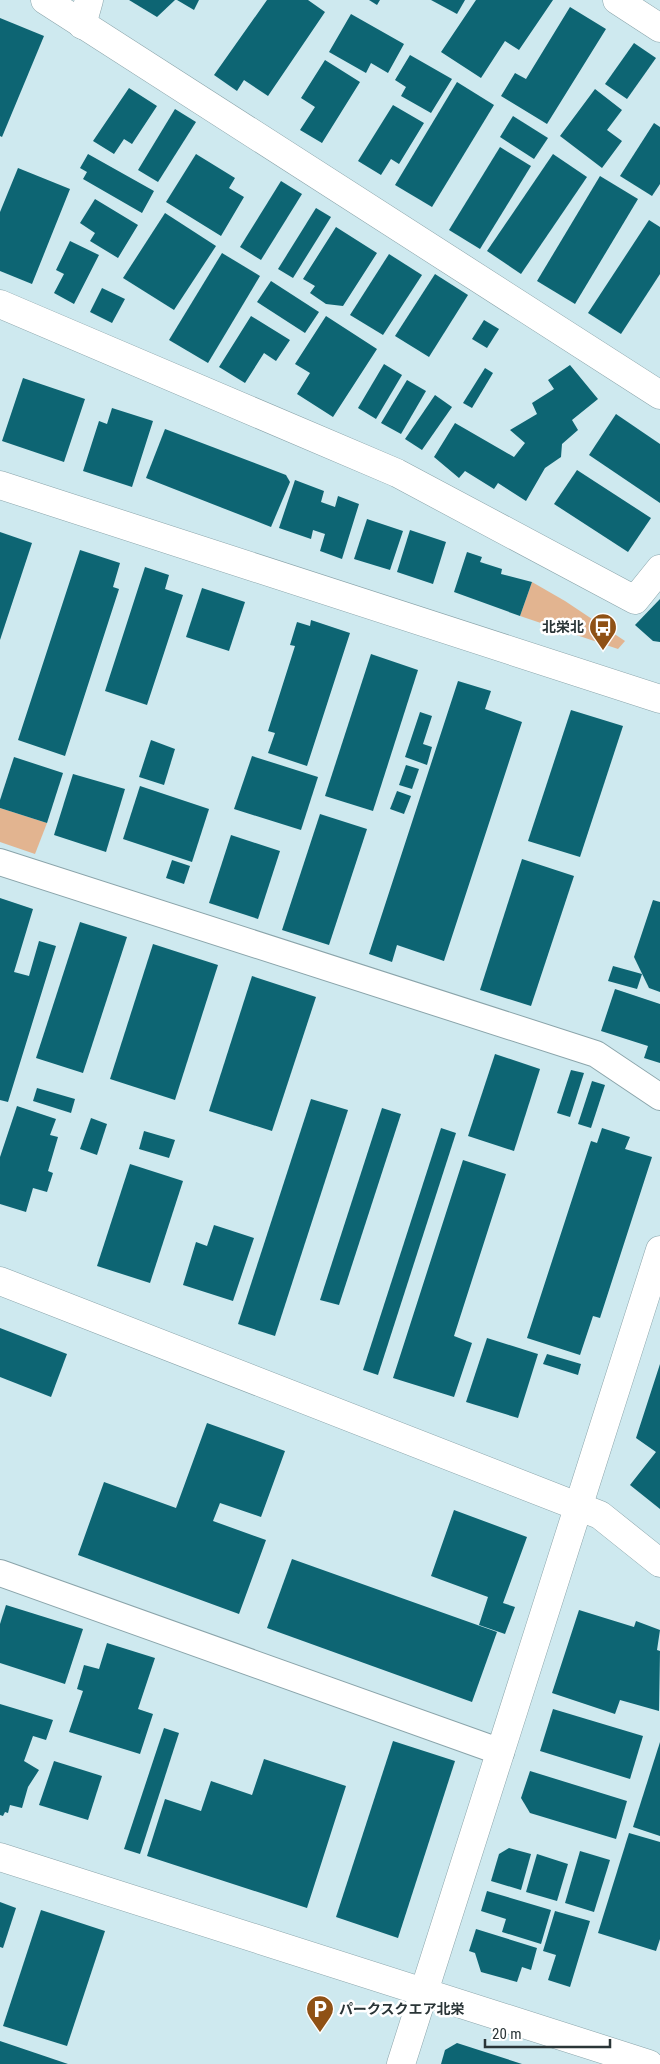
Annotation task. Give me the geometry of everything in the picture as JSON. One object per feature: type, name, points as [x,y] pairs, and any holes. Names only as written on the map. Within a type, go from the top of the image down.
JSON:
[{"type":"street","points":[[45,0],[85,12],[660,395]]},
{"type":"street","points":[[617,0],[660,28]]},
{"type":"street","points":[[0,304],[397,473],[635,600],[660,568]]},
{"type":"street","points":[[0,485],[660,699]]},
{"type":"street","points":[[0,862],[596,1054],[660,1097]]},
{"type":"street","points":[[401,2064],[660,1250]]},
{"type":"street","points":[[0,1281],[600,1515],[660,1563]]},
{"type":"street","points":[[0,1573],[501,1752]]},
{"type":"street","points":[[0,1857],[649,2064]]},
{"type":"shaded area","points":[[532,582],[565,601],[625,641],[618,649],[520,616]]},
{"type":"shaded area","points":[[0,808],[47,823],[35,854],[0,842]]},
{"type":"building","points":[[129,0],[175,0],[157,17]]},
{"type":"building","points":[[177,0],[199,0],[194,10]]},
{"type":"building","points":[[267,0],[308,0],[325,12],[268,96],[244,80],[237,91],[214,75]]},
{"type":"building","points":[[369,0],[380,0],[377,5]]},
{"type":"building","points":[[431,0],[465,0],[457,14]]},
{"type":"building","points":[[476,0],[553,0],[519,50],[505,41],[481,78],[441,52]]},
{"type":"building","points":[[570,7],[606,29],[547,124],[501,96],[515,73],[526,79]]},
{"type":"building","points":[[351,14],[404,44],[388,73],[371,63],[366,73],[329,52]]},
{"type":"building","points":[[0,18],[44,36],[2,137],[0,136]]},
{"type":"building","points":[[634,43],[656,58],[627,99],[605,84]]},
{"type":"building","points":[[410,55],[452,79],[431,113],[401,96],[406,87],[395,80]]},
{"type":"building","points":[[325,60],[360,82],[322,143],[300,130],[315,107],[301,98]]},
{"type":"building","points":[[457,82],[494,105],[432,207],[395,185]]},
{"type":"building","points":[[129,88],[157,106],[132,144],[124,139],[114,154],[93,141]]},
{"type":"building","points":[[595,89],[622,110],[607,130],[622,141],[602,168],[560,136]]},
{"type":"building","points":[[393,105],[424,123],[399,164],[391,159],[381,175],[358,161]]},
{"type":"building","points":[[175,109],[196,122],[158,182],[138,170]]},
{"type":"building","points":[[513,116],[548,138],[534,159],[500,137]]},
{"type":"building","points":[[654,123],[660,127],[660,184],[652,196],[620,176]]},
{"type":"building","points":[[500,147],[531,166],[480,249],[449,230]]},
{"type":"building","points":[[88,154],[154,191],[142,213],[83,179],[87,172],[80,168]]},
{"type":"building","points":[[196,154],[235,178],[229,188],[244,197],[221,236],[166,202]]},
{"type":"building","points":[[553,154],[587,177],[521,274],[487,251]]},
{"type":"building","points":[[18,168],[70,189],[32,284],[0,271],[0,212]]},
{"type":"building","points":[[600,176],[638,199],[575,304],[537,281]]},
{"type":"building","points":[[281,181],[302,194],[261,260],[240,247]]},
{"type":"building","points":[[95,199],[138,225],[118,258],[90,241],[95,233],[80,223]]},
{"type":"building","points":[[316,208],[331,217],[293,278],[278,269]]},
{"type":"building","points":[[165,213],[216,246],[174,310],[123,278]]},
{"type":"building","points":[[649,220],[660,227],[660,274],[621,334],[588,313]]},
{"type":"building","points":[[336,227],[377,253],[343,306],[326,304],[310,293],[315,286],[303,279]]},
{"type":"building","points":[[70,241],[99,255],[74,304],[54,293],[64,274],[56,270]]},
{"type":"building","points":[[222,253],[260,276],[208,363],[169,340]]},
{"type":"building","points":[[389,254],[422,275],[383,335],[350,315]]},
{"type":"building","points":[[435,274],[468,295],[429,357],[395,336]]},
{"type":"building","points":[[271,281],[319,312],[305,333],[257,302]]},
{"type":"building","points":[[102,288],[125,299],[112,323],[90,312]]},
{"type":"building","points":[[251,316],[290,340],[276,361],[264,353],[245,383],[219,367]]},
{"type":"building","points":[[326,316],[377,349],[333,417],[297,394],[310,373],[295,364]]},
{"type":"building","points":[[484,320],[499,329],[487,348],[472,339]]},
{"type":"building","points":[[384,364],[402,375],[376,419],[358,408]]},
{"type":"building","points":[[570,365],[598,399],[572,420],[578,430],[562,444],[561,457],[545,468],[526,501],[498,483],[494,489],[465,471],[459,478],[434,457],[455,423],[514,457],[525,443],[510,430],[537,414],[532,403],[554,389],[548,380]]},
{"type":"building","points":[[485,368],[493,373],[472,408],[463,403]]},
{"type":"building","points":[[23,378],[85,399],[64,462],[2,441]]},
{"type":"building","points":[[407,380],[426,391],[401,434],[381,423]]},
{"type":"building","points":[[435,395],[452,407],[422,450],[405,439]]},
{"type":"building","points":[[112,408],[153,421],[132,487],[83,471],[99,421],[107,424]]},
{"type":"building","points":[[616,414],[660,444],[660,503],[589,455]]},
{"type":"building","points":[[165,429],[286,475],[290,482],[271,527],[146,478]]},
{"type":"building","points":[[577,470],[651,518],[628,552],[554,504]]},
{"type":"building","points":[[295,480],[324,491],[321,502],[335,507],[338,496],[359,504],[342,559],[320,551],[325,534],[313,530],[311,539],[279,528]]},
{"type":"building","points":[[367,519],[403,531],[390,570],[354,559]]},
{"type":"building","points":[[410,530],[446,542],[433,584],[397,572]]},
{"type":"building","points":[[0,532],[32,543],[0,640]]},
{"type":"building","points":[[80,550],[120,563],[113,587],[119,589],[65,756],[18,740]]},
{"type":"building","points":[[467,552],[482,557],[480,562],[502,569],[501,574],[532,582],[520,616],[454,592]]},
{"type":"building","points":[[145,567],[169,575],[165,589],[183,595],[147,705],[105,691]]},
{"type":"building","points":[[202,588],[245,602],[229,651],[186,637]]},
{"type":"building","points":[[660,599],[660,642],[653,641],[635,625]]},
{"type":"building","points":[[311,620],[350,633],[307,766],[268,753],[275,733],[268,731],[295,646],[290,645],[297,622],[310,626]]},
{"type":"building","points":[[371,654],[418,670],[373,811],[325,796]]},
{"type":"building","points":[[458,681],[491,691],[485,709],[522,722],[444,961],[397,945],[392,962],[369,954]]},
{"type":"building","points":[[571,710],[623,726],[580,857],[528,841]]},
{"type":"building","points":[[420,712],[432,716],[423,744],[432,747],[427,765],[405,757]]},
{"type":"building","points":[[151,740],[175,749],[164,785],[139,777]]},
{"type":"building","points":[[252,756],[318,777],[301,830],[234,809]]},
{"type":"building","points":[[14,757],[63,773],[47,823],[0,808],[0,800]]},
{"type":"building","points":[[406,765],[419,769],[412,789],[399,785]]},
{"type":"building","points":[[73,774],[125,789],[106,852],[54,835]]},
{"type":"building","points":[[140,786],[209,809],[192,862],[123,839]]},
{"type":"building","points":[[397,791],[411,796],[404,814],[390,809]]},
{"type":"building","points":[[320,814],[367,829],[329,945],[282,930]]},
{"type":"building","points":[[231,835],[280,851],[258,919],[209,903]]},
{"type":"building","points":[[522,859],[574,876],[531,1006],[480,990]]},
{"type":"building","points":[[172,860],[190,866],[184,884],[166,878]]},
{"type":"building","points":[[0,898],[33,909],[14,972],[29,976],[39,941],[56,946],[8,1102],[0,1100]]},
{"type":"building","points":[[653,900],[660,902],[660,992],[649,988],[634,957]]},
{"type":"building","points":[[80,922],[127,937],[83,1073],[36,1058]]},
{"type":"building","points":[[153,944],[218,965],[175,1100],[110,1079]]},
{"type":"building","points":[[613,966],[642,974],[637,989],[608,981]]},
{"type":"building","points":[[252,976],[316,997],[272,1131],[209,1111]]},
{"type":"building","points":[[615,989],[660,1004],[660,1063],[644,1058],[648,1046],[601,1031]]},
{"type":"building","points":[[495,1054],[540,1069],[514,1151],[468,1136]]},
{"type":"building","points":[[571,1070],[584,1073],[570,1117],[557,1113]]},
{"type":"building","points":[[592,1081],[605,1085],[591,1128],[578,1124]]},
{"type":"building","points":[[37,1088],[75,1099],[71,1113],[33,1101]]},
{"type":"building","points":[[311,1099],[348,1110],[275,1336],[238,1324]]},
{"type":"building","points":[[17,1106],[56,1119],[50,1135],[58,1137],[48,1171],[53,1173],[47,1192],[33,1188],[26,1212],[0,1204],[0,1157]]},
{"type":"building","points":[[382,1108],[401,1114],[339,1305],[320,1300]]},
{"type":"building","points":[[91,1118],[107,1124],[97,1155],[80,1149]]},
{"type":"building","points":[[441,1128],[456,1133],[378,1375],[363,1370]]},
{"type":"building","points":[[602,1128],[630,1137],[625,1149],[652,1157],[600,1318],[593,1316],[580,1355],[527,1338],[591,1141],[597,1143]]},
{"type":"building","points":[[144,1131],[175,1140],[169,1158],[139,1149]]},
{"type":"building","points":[[463,1160],[506,1174],[454,1336],[472,1343],[454,1397],[393,1378]]},
{"type":"building","points":[[130,1164],[183,1181],[150,1283],[97,1266]]},
{"type":"building","points":[[214,1225],[254,1238],[233,1301],[183,1285],[196,1242],[207,1246]]},
{"type":"building","points":[[0,1328],[67,1354],[51,1397],[0,1377]]},
{"type":"building","points":[[487,1338],[538,1354],[518,1418],[466,1402]]},
{"type":"building","points":[[547,1354],[581,1364],[578,1375],[543,1364]]},
{"type":"building","points":[[660,1364],[660,1509],[630,1485],[656,1452],[636,1438]]},
{"type":"building","points":[[207,1423],[285,1451],[261,1517],[220,1503],[213,1521],[266,1540],[239,1614],[78,1555],[104,1482],[176,1508]]},
{"type":"building","points":[[454,1510],[527,1537],[503,1603],[515,1607],[505,1634],[479,1625],[488,1597],[431,1576]]},
{"type":"building","points":[[292,1559],[497,1632],[472,1702],[267,1628]]},
{"type":"building","points":[[6,1605],[83,1629],[65,1684],[0,1663],[0,1624]]},
{"type":"building","points":[[579,1610],[634,1627],[636,1621],[660,1630],[657,1650],[660,1651],[659,1711],[620,1700],[615,1714],[552,1693]]},
{"type":"building","points":[[107,1643],[155,1658],[138,1709],[153,1714],[140,1754],[69,1732],[83,1691],[77,1689],[84,1665],[99,1669]]},
{"type":"building","points":[[0,1704],[53,1720],[46,1740],[33,1736],[24,1761],[39,1770],[28,1787],[22,1808],[10,1805],[8,1813],[5,1812],[3,1816],[0,1815]]},
{"type":"building","points":[[553,1709],[643,1736],[630,1779],[540,1751]]},
{"type":"building","points":[[164,1728],[179,1733],[140,1854],[124,1849]]},
{"type":"building","points":[[393,1741],[455,1761],[398,1938],[336,1917]]},
{"type":"building","points":[[660,1742],[660,1836],[633,1827]]},
{"type":"building","points":[[264,1759],[346,1786],[307,1908],[147,1856],[165,1799],[201,1811],[211,1781],[252,1795]]},
{"type":"building","points":[[54,1761],[102,1776],[88,1820],[39,1805]]},
{"type":"building","points":[[530,1771],[627,1801],[616,1839],[530,1813],[521,1798]]},
{"type":"building","points":[[629,1833],[660,1842],[660,1939],[656,1951],[598,1933]]},
{"type":"building","points":[[509,1848],[531,1854],[521,1890],[491,1881],[499,1854]]},
{"type":"building","points":[[580,1851],[610,1860],[594,1912],[565,1903]]},
{"type":"building","points":[[537,1854],[568,1864],[557,1901],[526,1892]]},
{"type":"building","points":[[487,1891],[551,1910],[541,1944],[502,1932],[506,1919],[481,1911]]},
{"type":"building","points":[[0,1902],[16,1908],[3,1948],[0,1947]]},
{"type":"building","points":[[41,1910],[105,1931],[67,2046],[3,2026]]},
{"type":"building","points":[[555,1911],[590,1921],[570,1987],[548,1980],[556,1955],[543,1951]]},
{"type":"building","points":[[476,1929],[537,1948],[531,1970],[522,1967],[517,1982],[481,1972],[475,1953],[469,1951]]},
{"type":"building","points":[[0,2041],[68,2064],[0,2064]]},
{"type":"building","points":[[457,2043],[522,2064],[441,2064],[445,2050]]},
{"type":"place","name":"北栄北","points":[[603,651]]},
{"type":"place","name":"パークスクエア北栄","points":[[320,2033]]}]
